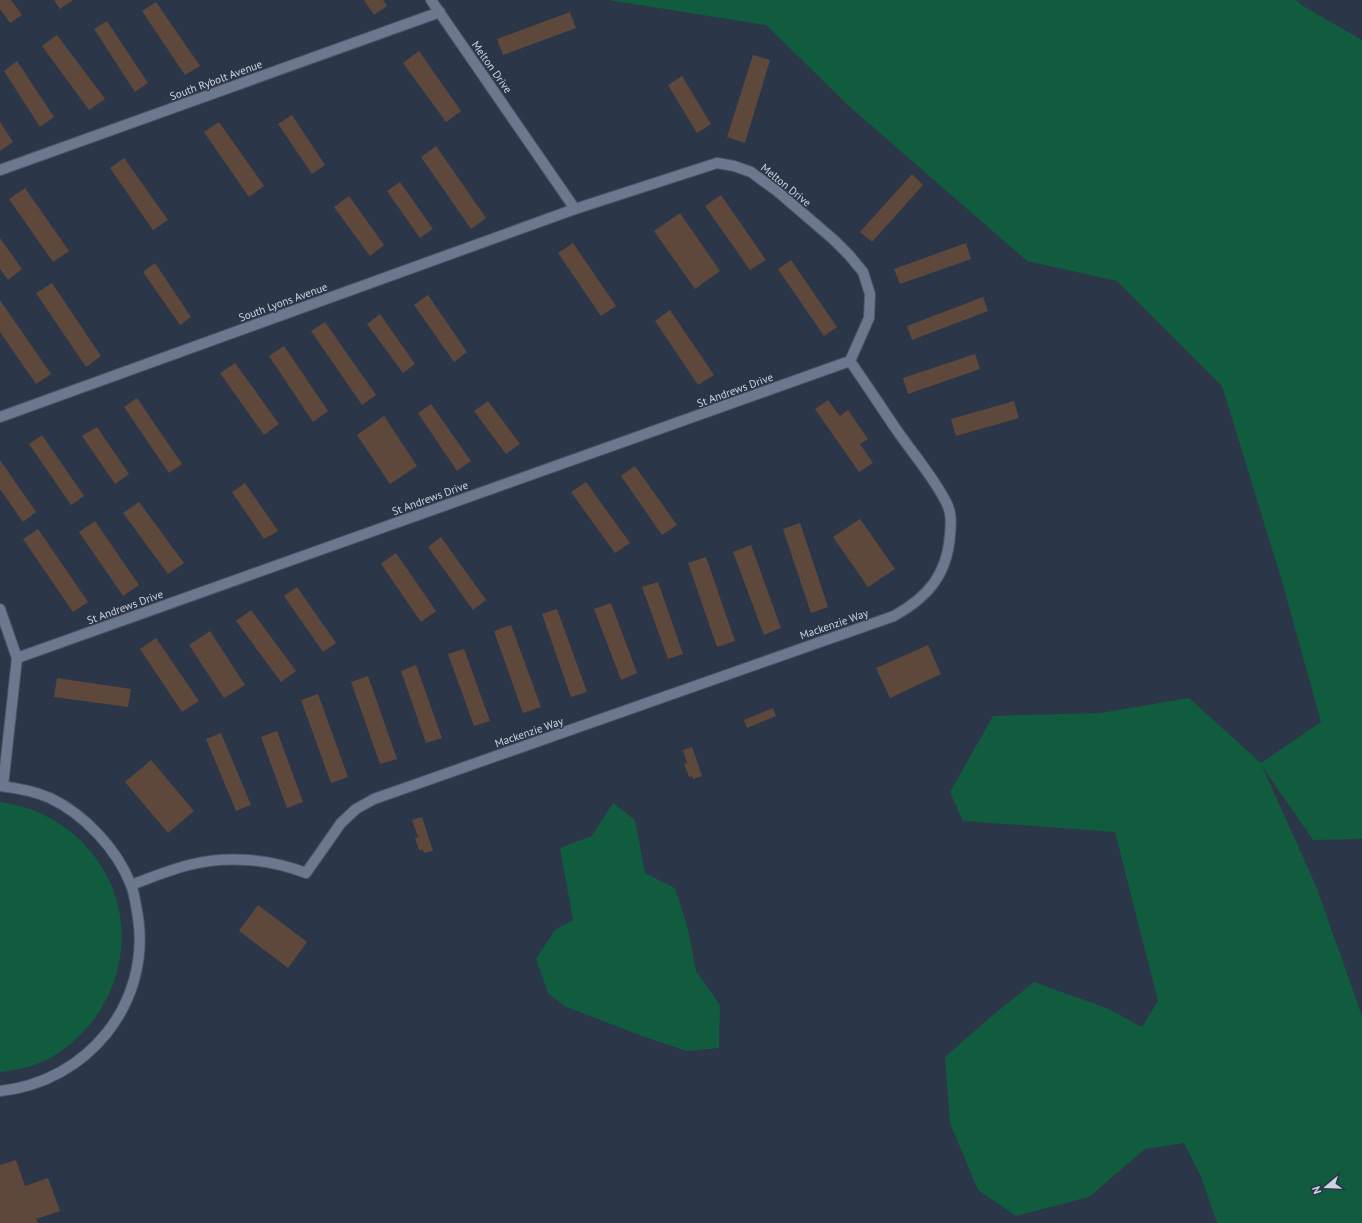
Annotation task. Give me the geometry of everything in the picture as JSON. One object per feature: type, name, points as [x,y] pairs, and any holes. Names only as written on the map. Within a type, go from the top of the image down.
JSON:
[{"type":"street","name":"Melton Drive","points":[[431,0],[575,209],[717,163],[734,166],[751,172],[834,240],[863,272],[870,294],[870,318],[850,361]]},
{"type":"street","name":"South Rybolt Avenue","points":[[0,170],[440,12]]},
{"type":"street","name":"South Lyons Avenue","points":[[0,417],[575,209]]},
{"type":"street","name":"Mackenzie Way","points":[[131,885],[189,865],[225,860],[249,860],[271,863],[306,873],[340,822],[356,809],[374,799],[894,616],[912,606],[928,592],[939,575],[946,560],[949,551],[951,522],[950,512],[947,503],[932,478],[850,361]]},
{"type":"street","name":"St Andrews Drive","points":[[17,658],[850,361]]},
{"type":"street","points":[[0,609],[17,658],[2,786],[28,790],[51,799],[80,818],[110,848],[131,885],[139,929],[139,952],[129,996],[118,1017],[97,1044],[81,1059],[51,1077],[18,1088],[0,1091]]},
{"type":"green space","points":[[608,0],[1296,0],[1303,6],[1362,40],[1362,839],[1313,840],[1262,766],[1316,886],[1362,1016],[1362,1223],[1217,1223],[1201,1177],[1184,1143],[1145,1149],[1089,1197],[1016,1216],[978,1190],[950,1123],[945,1057],[987,1020],[1034,982],[1109,1009],[1142,1027],[1158,1001],[1115,832],[963,821],[950,792],[993,716],[1100,713],[1189,698],[1261,763],[1321,722],[1281,578],[1222,386],[1117,281],[1027,261],[850,107],[766,25]]},
{"type":"green space","points":[[0,802],[33,810],[63,826],[80,840],[101,866],[115,895],[121,925],[120,955],[113,985],[99,1012],[78,1037],[52,1057],[27,1067],[0,1072]]},
{"type":"green space","points":[[613,803],[635,820],[645,873],[675,888],[688,929],[696,971],[720,1005],[719,1048],[687,1051],[642,1036],[564,1006],[548,993],[536,959],[555,930],[573,920],[560,848],[592,836]]},
{"type":"building","points":[[0,0],[11,0],[22,15],[10,23],[0,9]]},
{"type":"building","points":[[54,0],[73,0],[60,9]]},
{"type":"building","points":[[364,0],[383,0],[387,6],[374,15]]},
{"type":"building","points":[[156,2],[200,66],[185,75],[142,11]]},
{"type":"building","points":[[570,12],[576,28],[503,55],[497,39]]},
{"type":"building","points":[[107,21],[148,83],[135,92],[94,29]]},
{"type":"building","points":[[57,35],[105,99],[89,110],[42,46]]},
{"type":"building","points":[[419,51],[461,111],[446,122],[403,63]]},
{"type":"building","points":[[753,55],[770,60],[745,143],[727,137]]},
{"type":"building","points":[[17,61],[54,117],[40,127],[4,71]]},
{"type":"building","points":[[682,76],[711,124],[697,133],[668,85]]},
{"type":"building","points":[[292,115],[325,165],[312,174],[278,124]]},
{"type":"building","points":[[0,122],[13,142],[0,151]]},
{"type":"building","points":[[219,122],[264,186],[249,197],[204,132]]},
{"type":"building","points":[[436,146],[486,218],[471,229],[421,157]]},
{"type":"building","points":[[124,158],[168,220],[153,230],[110,168]]},
{"type":"building","points":[[912,174],[923,185],[872,242],[860,232]]},
{"type":"building","points":[[400,182],[433,229],[420,238],[387,191]]},
{"type":"building","points":[[25,188],[69,251],[53,262],[9,199]]},
{"type":"building","points":[[721,195],[766,260],[750,270],[705,206]]},
{"type":"building","points":[[349,196],[384,245],[370,256],[334,207]]},
{"type":"building","points":[[680,213],[720,271],[695,289],[654,231]]},
{"type":"building","points":[[0,238],[22,269],[8,280],[0,269]]},
{"type":"building","points":[[573,243],[616,306],[601,316],[558,253]]},
{"type":"building","points":[[966,243],[971,259],[900,284],[894,269]]},
{"type":"building","points":[[791,260],[837,327],[824,336],[778,269]]},
{"type":"building","points":[[155,263],[191,317],[180,325],[143,272]]},
{"type":"building","points":[[52,283],[101,356],[86,367],[36,293]]},
{"type":"building","points":[[428,295],[467,352],[454,362],[414,305]]},
{"type":"building","points":[[983,297],[988,311],[912,340],[907,326]]},
{"type":"building","points":[[0,300],[51,374],[36,384],[0,332]]},
{"type":"building","points":[[670,310],[714,375],[698,385],[655,321]]},
{"type":"building","points":[[380,314],[415,364],[403,373],[367,324]]},
{"type":"building","points":[[325,322],[376,395],[362,405],[311,331]]},
{"type":"building","points":[[284,346],[328,411],[313,422],[269,356]]},
{"type":"building","points":[[975,354],[980,369],[908,394],[903,378]]},
{"type":"building","points":[[235,363],[279,424],[264,435],[220,373]]},
{"type":"building","points":[[137,398],[182,464],[169,473],[124,407]]},
{"type":"building","points":[[828,400],[840,416],[848,410],[868,439],[860,444],[873,463],[859,472],[815,409]]},
{"type":"building","points":[[488,401],[520,444],[506,454],[474,411]]},
{"type":"building","points":[[1014,401],[1019,418],[956,436],[951,419]]},
{"type":"building","points":[[431,404],[471,461],[457,471],[418,413]]},
{"type":"building","points":[[384,416],[417,466],[390,484],[357,435]]},
{"type":"building","points":[[97,427],[129,474],[115,484],[82,436]]},
{"type":"building","points":[[42,435],[84,496],[71,505],[29,444]]},
{"type":"building","points":[[0,460],[36,512],[23,522],[0,489]]},
{"type":"building","points":[[635,466],[677,525],[662,535],[621,476]]},
{"type":"building","points":[[586,482],[630,543],[615,553],[571,492]]},
{"type":"building","points":[[245,483],[278,531],[264,539],[232,492]]},
{"type":"building","points":[[139,502],[184,563],[168,574],[123,513]]},
{"type":"building","points":[[860,519],[895,569],[868,587],[833,537]]},
{"type":"building","points":[[95,521],[139,585],[123,596],[79,532]]},
{"type":"building","points":[[800,523],[828,607],[811,613],[783,529]]},
{"type":"building","points":[[38,529],[88,602],[73,612],[23,539]]},
{"type":"building","points":[[441,537],[486,600],[473,610],[428,547]]},
{"type":"building","points":[[751,545],[781,628],[764,635],[733,552]]},
{"type":"building","points":[[396,553],[436,611],[421,622],[381,564]]},
{"type":"building","points":[[706,557],[735,641],[717,647],[688,563]]},
{"type":"building","points":[[658,582],[683,654],[668,659],[642,587]]},
{"type":"building","points":[[297,587],[336,643],[323,652],[284,596]]},
{"type":"building","points":[[611,603],[637,673],[621,680],[594,609]]},
{"type":"building","points":[[557,609],[587,692],[571,697],[542,614]]},
{"type":"building","points":[[251,610],[296,671],[281,682],[236,621]]},
{"type":"building","points":[[511,625],[541,707],[523,713],[494,631]]},
{"type":"building","points":[[210,631],[245,685],[224,698],[189,645]]},
{"type":"building","points":[[156,638],[199,701],[182,712],[140,649]]},
{"type":"building","points":[[928,645],[941,674],[890,698],[876,668]]},
{"type":"building","points":[[464,649],[490,721],[474,726],[448,654]]},
{"type":"building","points":[[416,665],[442,738],[426,743],[401,671]]},
{"type":"building","points":[[368,676],[397,759],[380,764],[351,682]]},
{"type":"building","points":[[57,678],[131,689],[128,707],[54,697]]},
{"type":"building","points":[[318,694],[348,777],[331,783],[301,700]]},
{"type":"building","points":[[773,708],[776,716],[747,728],[744,720]]},
{"type":"building","points":[[277,731],[303,802],[287,808],[261,737]]},
{"type":"building","points":[[221,733],[251,805],[236,811],[206,739]]},
{"type":"building","points":[[692,747],[702,776],[693,779],[692,776],[689,777],[684,764],[687,763],[683,750]]},
{"type":"building","points":[[151,760],[194,811],[168,833],[125,782]]},
{"type":"building","points":[[422,817],[433,851],[424,853],[423,850],[419,850],[415,838],[418,837],[412,820]]},
{"type":"building","points":[[258,905],[307,942],[288,968],[239,931]]},
{"type":"building","points":[[16,1160],[25,1186],[48,1178],[60,1211],[36,1219],[38,1223],[0,1223],[0,1165]]}]
